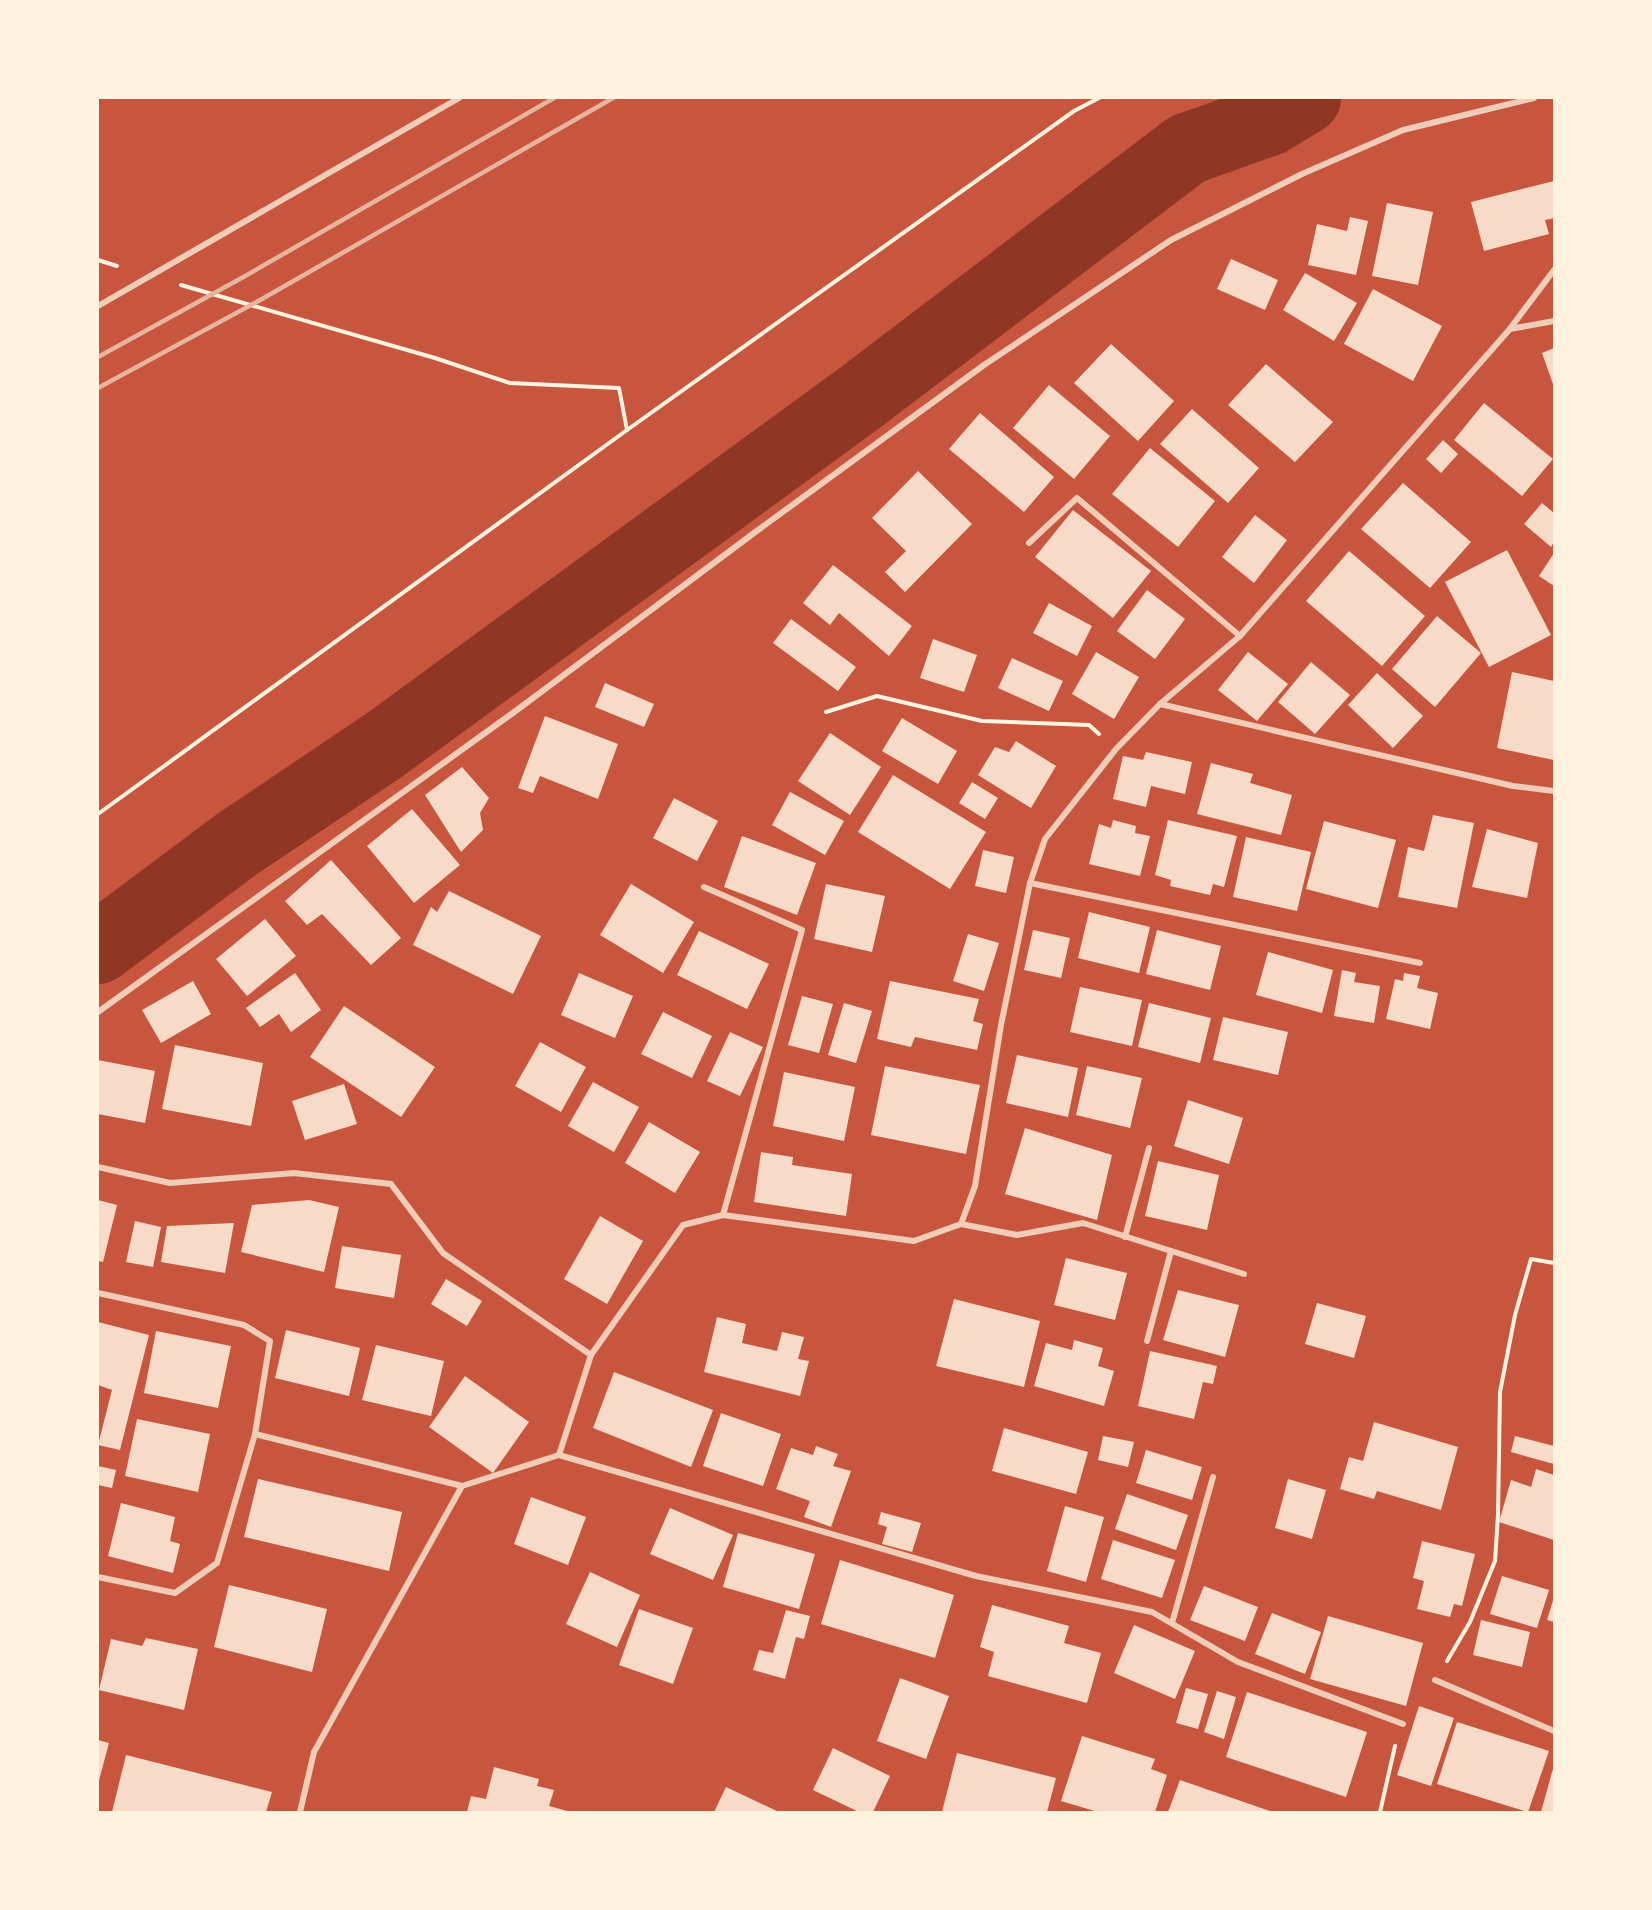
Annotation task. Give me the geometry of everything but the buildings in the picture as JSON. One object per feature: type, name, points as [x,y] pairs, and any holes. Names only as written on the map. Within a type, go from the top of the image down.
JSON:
[{"type":"street","points":[[98,306],[459,98]]},
{"type":"street","points":[[98,1012],[517,711],[753,533],[984,364],[1171,240],[1302,174],[1402,130],[1534,98]]},
{"type":"street","points":[[961,1224],[975,1186],[1001,1025],[1030,883],[1045,839],[1116,749],[1160,704],[1240,636],[1509,330],[1554,270]]},
{"type":"street","points":[[1509,330],[1554,321]]},
{"type":"street","points":[[1029,543],[1077,498],[1240,636]]},
{"type":"street","points":[[1160,704],[1514,786],[1554,791]]},
{"type":"street","points":[[1030,883],[1420,963]]},
{"type":"street","points":[[704,887],[801,930],[723,1215]]},
{"type":"street","points":[[1125,1237],[1149,1148]]},
{"type":"street","points":[[98,1167],[170,1183],[294,1173],[391,1184],[443,1253],[591,1355]]},
{"type":"street","points":[[559,1455],[591,1355],[683,1225],[723,1215],[914,1241],[961,1224],[1017,1235],[1083,1223],[1244,1274]]},
{"type":"street","points":[[1147,1341],[1171,1251]]},
{"type":"street","points":[[98,1293],[244,1325],[270,1341],[255,1434],[217,1563],[175,1593],[98,1577]]},
{"type":"street","points":[[255,1434],[462,1486],[559,1455],[976,1576],[1152,1612],[1238,1662],[1403,1724]]},
{"type":"street","points":[[1172,1623],[1213,1477]]},
{"type":"street","points":[[300,1812],[314,1752],[462,1486]]},
{"type":"street","points":[[1435,1680],[1554,1731]]},
{"type":"path","points":[[98,814],[627,430],[1074,111],[1099,98]]},
{"type":"path","points":[[98,260],[435,357],[510,383],[619,388],[627,430]]},
{"type":"path","points":[[826,712],[877,696],[982,721],[1089,725],[1116,749]]},
{"type":"path","points":[[1435,1680],[1470,1622],[1495,1561],[1500,1392],[1513,1326],[1531,1259],[1554,1263]]},
{"type":"waterway","points":[[98,948],[237,844],[383,746],[861,397],[1187,149],[1269,120],[1305,98]]},
{"type":"railway","points":[[98,357],[247,275],[554,98]]},
{"type":"railway","points":[[98,388],[262,299],[613,98]]}]
